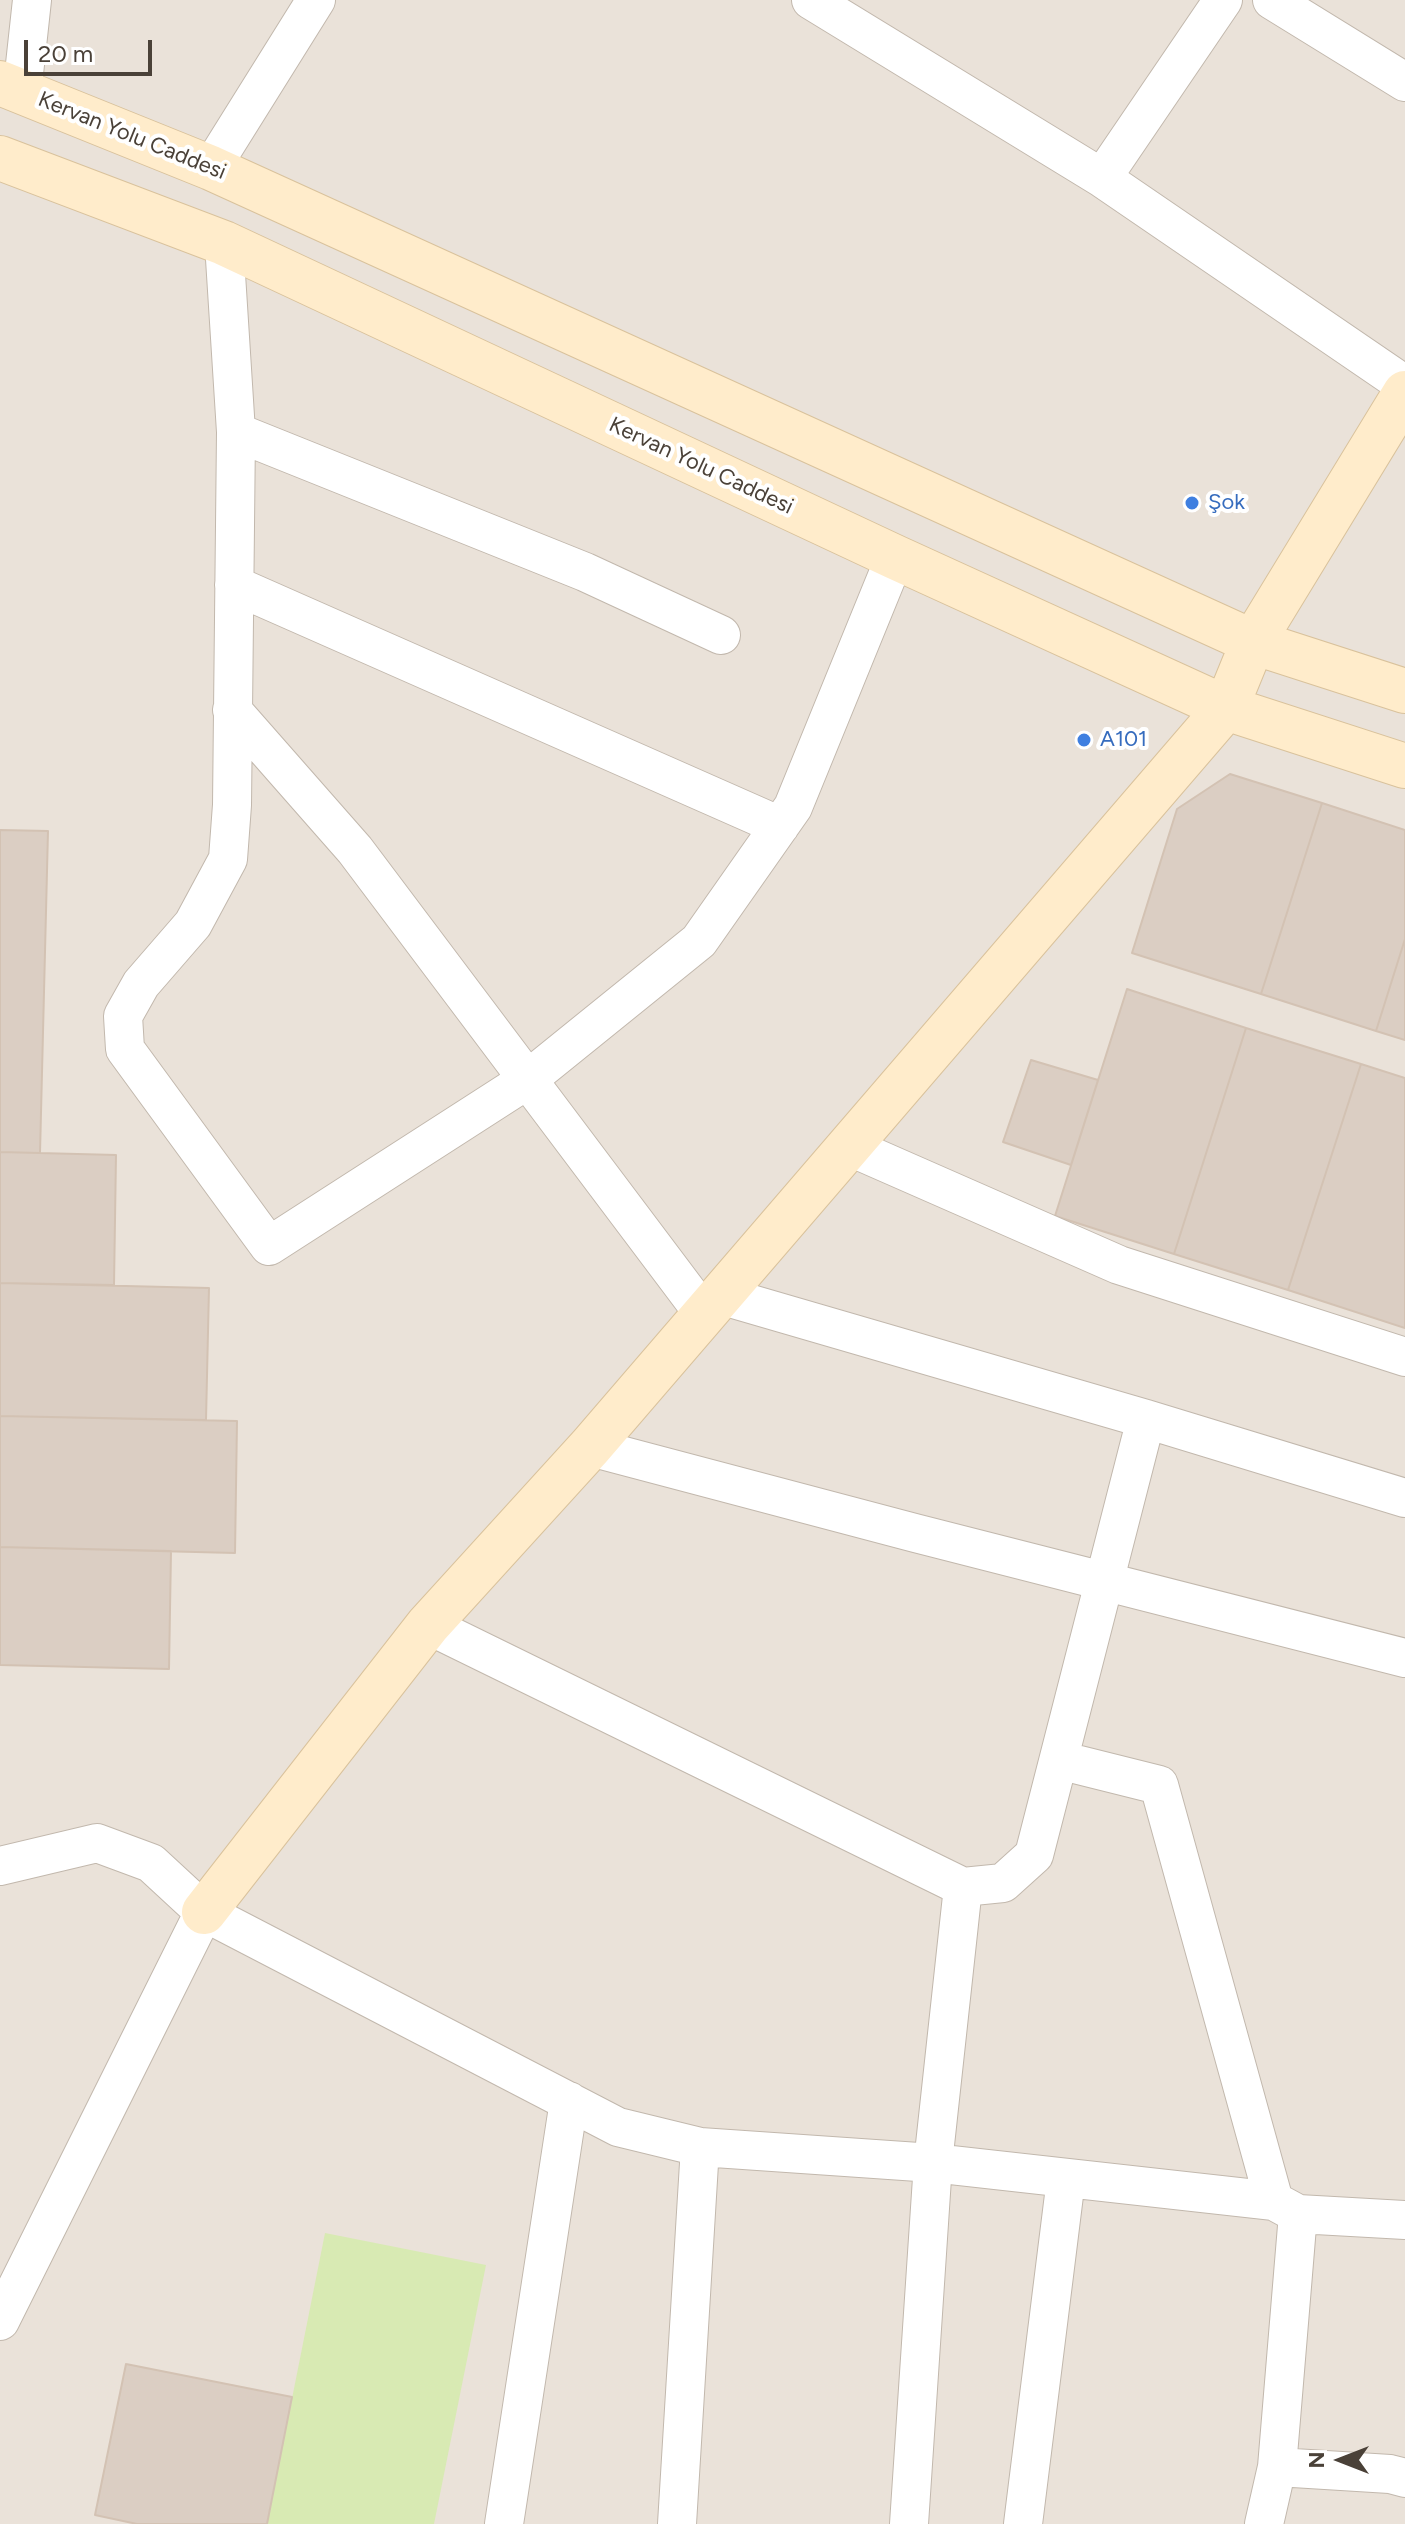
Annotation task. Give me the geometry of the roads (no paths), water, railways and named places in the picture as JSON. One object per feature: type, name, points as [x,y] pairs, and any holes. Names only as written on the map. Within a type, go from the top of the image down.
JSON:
[{"type":"main road","name":"Kervan Yolu Caddesi","points":[[11,87],[211,168],[1253,642],[1405,691]]},
{"type":"main road","name":"Kervan Yolu Caddesi","points":[[0,158],[224,243],[1226,708],[1405,766]]},
{"type":"main road","points":[[204,1912],[428,1625],[590,1447],[1226,708],[1253,642],[1405,393]]},
{"type":"street","points":[[11,87],[32,0]]},
{"type":"street","points":[[211,168],[316,0]]},
{"type":"street","points":[[811,0],[1102,178],[1405,385]]},
{"type":"street","points":[[1102,178],[1223,0]]},
{"type":"street","points":[[1272,0],[1405,82]]},
{"type":"street","points":[[224,243],[236,432],[232,805],[228,859],[193,924],[141,984],[123,1016],[125,1049],[269,1246],[527,1080],[699,941],[793,807],[895,557]]},
{"type":"street","points":[[236,432],[585,572],[721,635]]},
{"type":"street","points":[[234,585],[780,826]]},
{"type":"street","points":[[232,710],[355,850],[527,1080],[712,1304],[1146,1419],[1405,1498]]},
{"type":"street","points":[[848,1146],[1119,1265],[1405,1357]]},
{"type":"street","points":[[428,1625],[963,1887],[1003,1883],[1034,1855],[1146,1419]]},
{"type":"street","points":[[590,1447],[1405,1658]]},
{"type":"street","points":[[1059,1760],[1159,1785],[1286,2208],[1277,2467],[1264,2524]]},
{"type":"street","points":[[0,1866],[97,1843],[151,1863],[204,1912],[618,2127],[700,2147],[933,2163],[1405,2220]]},
{"type":"street","points":[[909,2524],[933,2163],[963,1887]]},
{"type":"street","points":[[0,2321],[204,1912]]},
{"type":"street","points":[[504,2524],[569,2101]]},
{"type":"street","points":[[677,2524],[700,2147]]},
{"type":"street","points":[[1023,2524],[1066,2179]]},
{"type":"street","points":[[1277,2467],[1390,2474],[1405,2478]]},
{"type":"place","name":"Şok","points":[[1192,503]]},
{"type":"place","name":"A101","points":[[1084,740]]}]
